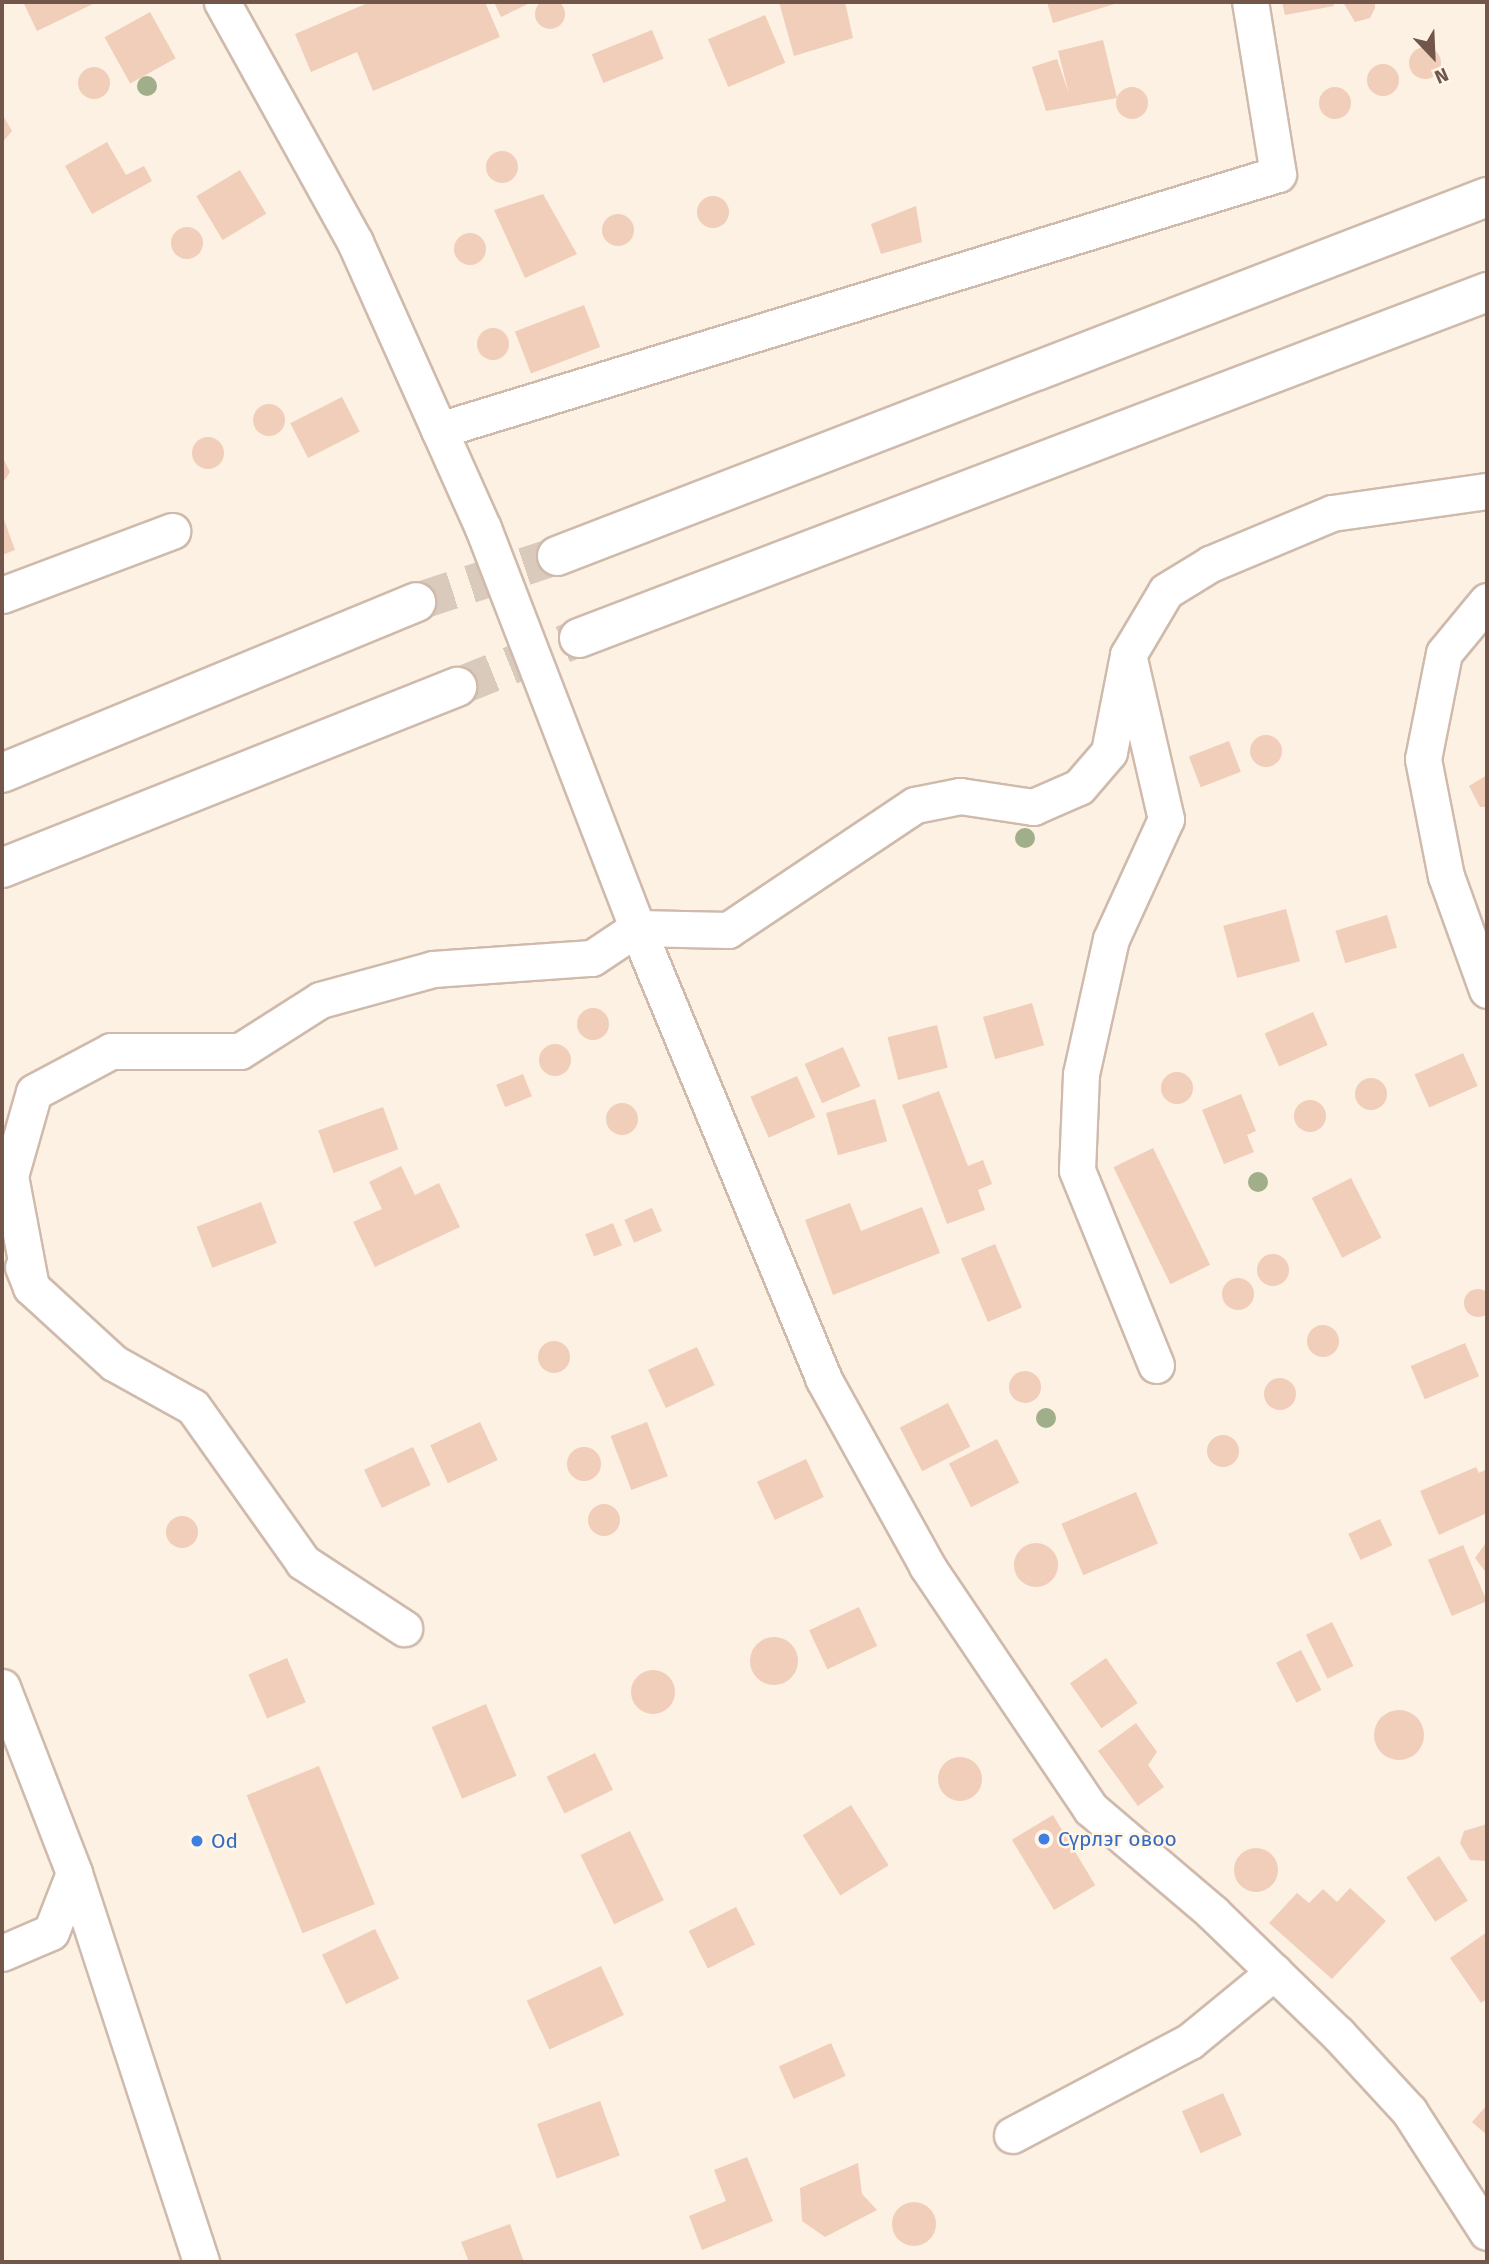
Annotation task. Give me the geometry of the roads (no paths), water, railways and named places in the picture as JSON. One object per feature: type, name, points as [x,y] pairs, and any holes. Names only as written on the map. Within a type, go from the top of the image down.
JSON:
[{"type":"main road","points":[[557,556],[1487,197]]},
{"type":"main road","points":[[579,638],[1487,292]]},
{"type":"main road","points":[[2,773],[416,602]]},
{"type":"main road","points":[[2,868],[457,687]]},
{"type":"street","points":[[222,2],[355,242],[483,528],[636,928],[823,1378],[927,1566],[1091,1809],[1274,1972],[1409,2111],[1487,2232]]},
{"type":"street","points":[[439,430],[1278,174],[1250,2]]},
{"type":"street","points":[[31,1287],[10,1176],[34,1092],[111,1051],[240,1051],[320,1000],[433,969],[592,958],[636,928],[728,930],[915,805],[960,796],[1033,807],[1079,787],[1109,752],[1128,656],[1166,592],[1209,564],[1332,513],[1487,491]]},
{"type":"street","points":[[2,595],[172,531]]},
{"type":"street","points":[[1487,601],[1444,653],[1423,759],[1446,876],[1487,990]]},
{"type":"street","points":[[1128,656],[1166,819],[1111,939],[1081,1074],[1077,1170],[1156,1365]]},
{"type":"street","points":[[2,1212],[31,1287],[114,1363],[193,1407],[303,1562],[404,1628]]},
{"type":"street","points":[[2,1687],[74,1873],[201,2262]]},
{"type":"street","points":[[2,1953],[51,1932],[74,1873]]},
{"type":"street","points":[[1013,2135],[1190,2041],[1274,1972]]},
{"type":"tunnel","points":[[416,602],[557,556]]},
{"type":"tunnel","points":[[457,687],[579,638]]},
{"type":"place","name":"Сүрлэг овоо","points":[[1044,1839]]},
{"type":"place","name":"Od","points":[[197,1841]]}]
